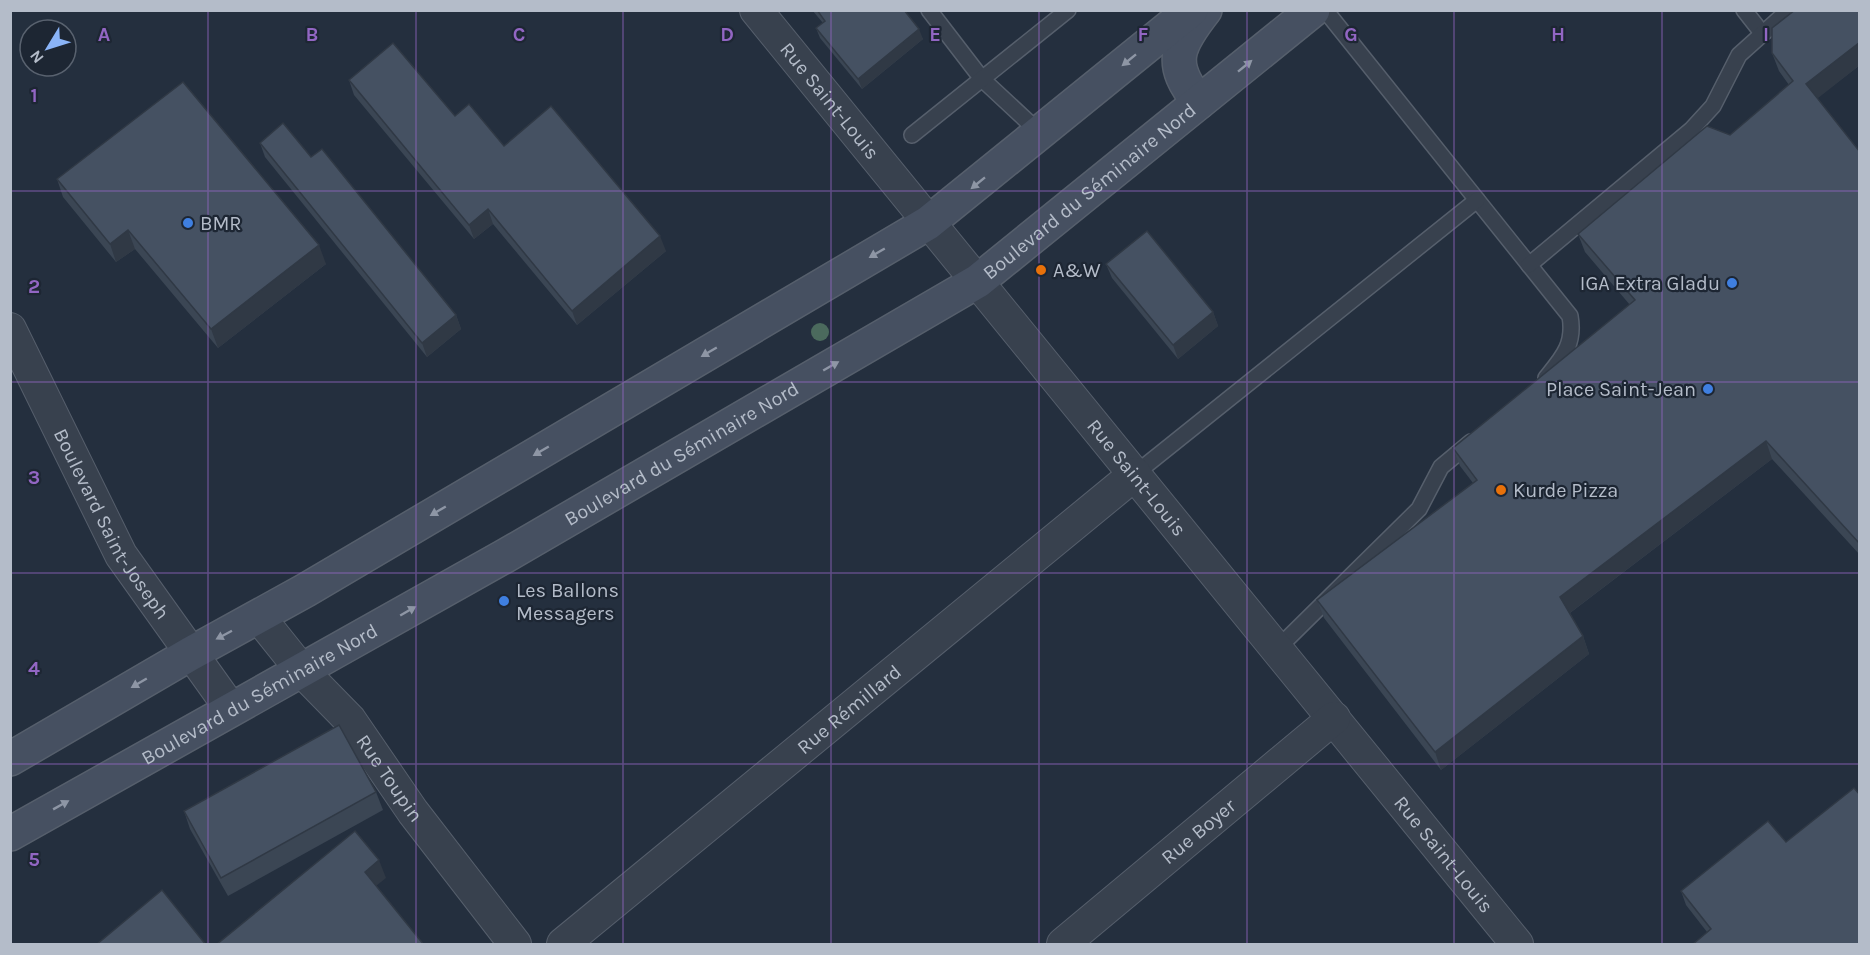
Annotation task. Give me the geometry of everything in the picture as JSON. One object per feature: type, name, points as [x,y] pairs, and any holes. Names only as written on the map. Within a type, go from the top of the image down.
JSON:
[{"type":"main road","points":[[10,759],[190,654],[259,617],[928,223],[1191,10]]},
{"type":"main road","points":[[1199,102],[1187,87],[1177,65],[1185,36],[1205,10]]},
{"type":"main road","name":"Boulevard du Séminaire Nord","points":[[10,834],[231,709],[303,672],[978,280],[1313,10]]},
{"type":"street","name":"Rue Saint-Louis","points":[[756,10],[1517,945]]},
{"type":"street","name":"Boulevard Saint-Joseph","points":[[10,329],[121,555],[231,709]]},
{"type":"street","name":"Rue Rémillard","points":[[563,945],[1135,474]]},
{"type":"street","name":"Rue Toupin","points":[[259,617],[303,672],[351,720],[412,812],[515,945]]},
{"type":"street","name":"Rue Boyer","points":[[1063,945],[1334,718]]},
{"type":"lane","points":[[929,10],[982,79],[1040,133]]},
{"type":"lane","points":[[912,135],[1068,10]]},
{"type":"lane","points":[[1325,10],[1570,316],[1573,331],[1570,349],[1547,378],[1530,392]]},
{"type":"lane","points":[[1744,10],[1762,33]]},
{"type":"lane","points":[[1529,265],[1691,130],[1713,106],[1739,55],[1789,10]]},
{"type":"lane","points":[[1135,474],[1477,200]]},
{"type":"lane","points":[[1277,649],[1419,509],[1441,467],[1482,433]]},
{"type":"building","points":[[817,10],[904,10],[919,29],[858,79],[816,28],[825,21]]},
{"type":"building","name":"Place Saint-Jean","points":[[1795,10],[1860,10],[1860,42],[1806,84],[1860,152],[1860,544],[1766,441],[1560,597],[1583,636],[1435,752],[1317,600],[1477,480],[1453,448],[1635,300],[1578,234],[1707,126],[1730,135],[1793,81],[1772,53],[1772,28]]},
{"type":"building","points":[[393,43],[455,116],[469,104],[504,146],[551,106],[660,236],[572,311],[488,209],[469,225],[349,80]]},
{"type":"building","name":"BMR","points":[[183,82],[319,245],[211,329],[128,230],[110,244],[57,179]]},
{"type":"building","points":[[283,123],[311,157],[322,149],[456,315],[422,343],[260,143]]},
{"type":"building","points":[[1147,231],[1213,312],[1173,345],[1106,264]]},
{"type":"building","points":[[339,725],[376,792],[221,878],[184,811]]},
{"type":"building","points":[[1854,788],[1860,795],[1860,945],[1692,945],[1711,929],[1681,891],[1768,821],[1786,842]]},
{"type":"building","points":[[355,831],[379,860],[365,872],[424,945],[216,945]]},
{"type":"building","points":[[162,890],[206,945],[96,945]]},
{"type":"place","name":"BMR","points":[[188,223]]},
{"type":"place","name":"A&W","points":[[1041,270]]},
{"type":"place","name":"IGA Extra Gladu","points":[[1732,283]]},
{"type":"place","name":"Place Saint-Jean","points":[[1708,389]]},
{"type":"place","name":"Kurde Pizza","points":[[1501,490]]},
{"type":"place","name":"Les Ballons Messagers","points":[[504,601]]}]
